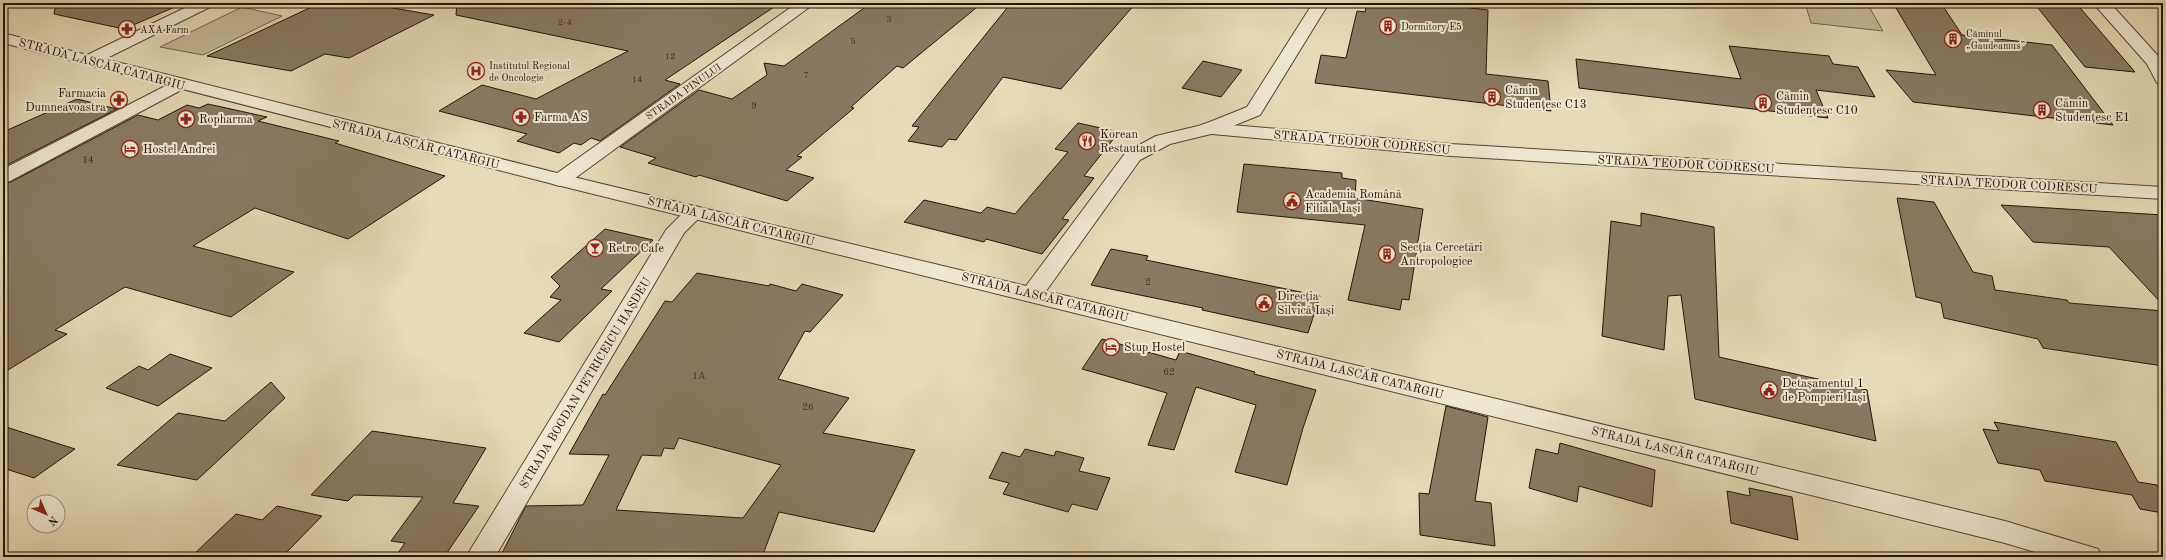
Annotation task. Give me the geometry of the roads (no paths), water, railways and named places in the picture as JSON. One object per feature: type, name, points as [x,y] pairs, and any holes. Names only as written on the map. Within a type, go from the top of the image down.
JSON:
[{"type":"street","points":[[90,60],[207,3]]},
{"type":"street","name":"STRADA PINULUI","points":[[560,180],[807,3]]},
{"type":"street","points":[[1032,294],[1133,156],[1163,140],[1208,129],[1254,111],[1321,3]]},
{"type":"street","points":[[2101,3],[2158,62],[2163,79]]},
{"type":"street","name":"STRADA LASCĂR CATARGIU","points":[[3,38],[560,180],[2006,532],[2088,557]]},
{"type":"street","points":[[3,177],[179,84]]},
{"type":"street","name":"STRADA TEODOR CODRESCU","points":[[1208,129],[1451,150],[2163,193]]},
{"type":"street","name":"STRADA BOGDAN PETRICEICU HAȘDEU","points":[[480,557],[676,230],[695,212]]},
{"type":"place","name":"Dormitory E5","points":[[1388,26]]},
{"type":"place","name":"AXA Farm","points":[[127,29]]},
{"type":"place","name":"Căminul „Gaudeamus”","points":[[1953,39]]},
{"type":"place","name":"Institutul Regional de Oncologie","points":[[476,71]]},
{"type":"place","name":"Cămin Studențesc C13","points":[[1492,97]]},
{"type":"place","name":"Farmacia Dumneavoastra","points":[[119,100]]},
{"type":"place","name":"Cămin Studențesc C10","points":[[1763,103]]},
{"type":"place","name":"Cămin Studențesc E1","points":[[2042,110]]},
{"type":"place","name":"Farma AS","points":[[521,117]]},
{"type":"place","name":"Ropharma","points":[[186,119]]},
{"type":"place","name":"Korean Restautant","points":[[1087,141]]},
{"type":"place","name":"Hostel Andrei","points":[[130,149]]},
{"type":"place","name":"Academia Română Filiala Iași","points":[[1292,201]]},
{"type":"place","name":"Retro Cafe","points":[[595,248]]},
{"type":"place","name":"Secția Cercetări Antropologice","points":[[1387,254]]},
{"type":"place","name":"Direcția Silvică Iași","points":[[1264,303]]},
{"type":"place","name":"Stup Hostel","points":[[1111,347]]},
{"type":"place","name":"Detașamentul 1 de Pompieri Iași","points":[[1769,390]]}]
